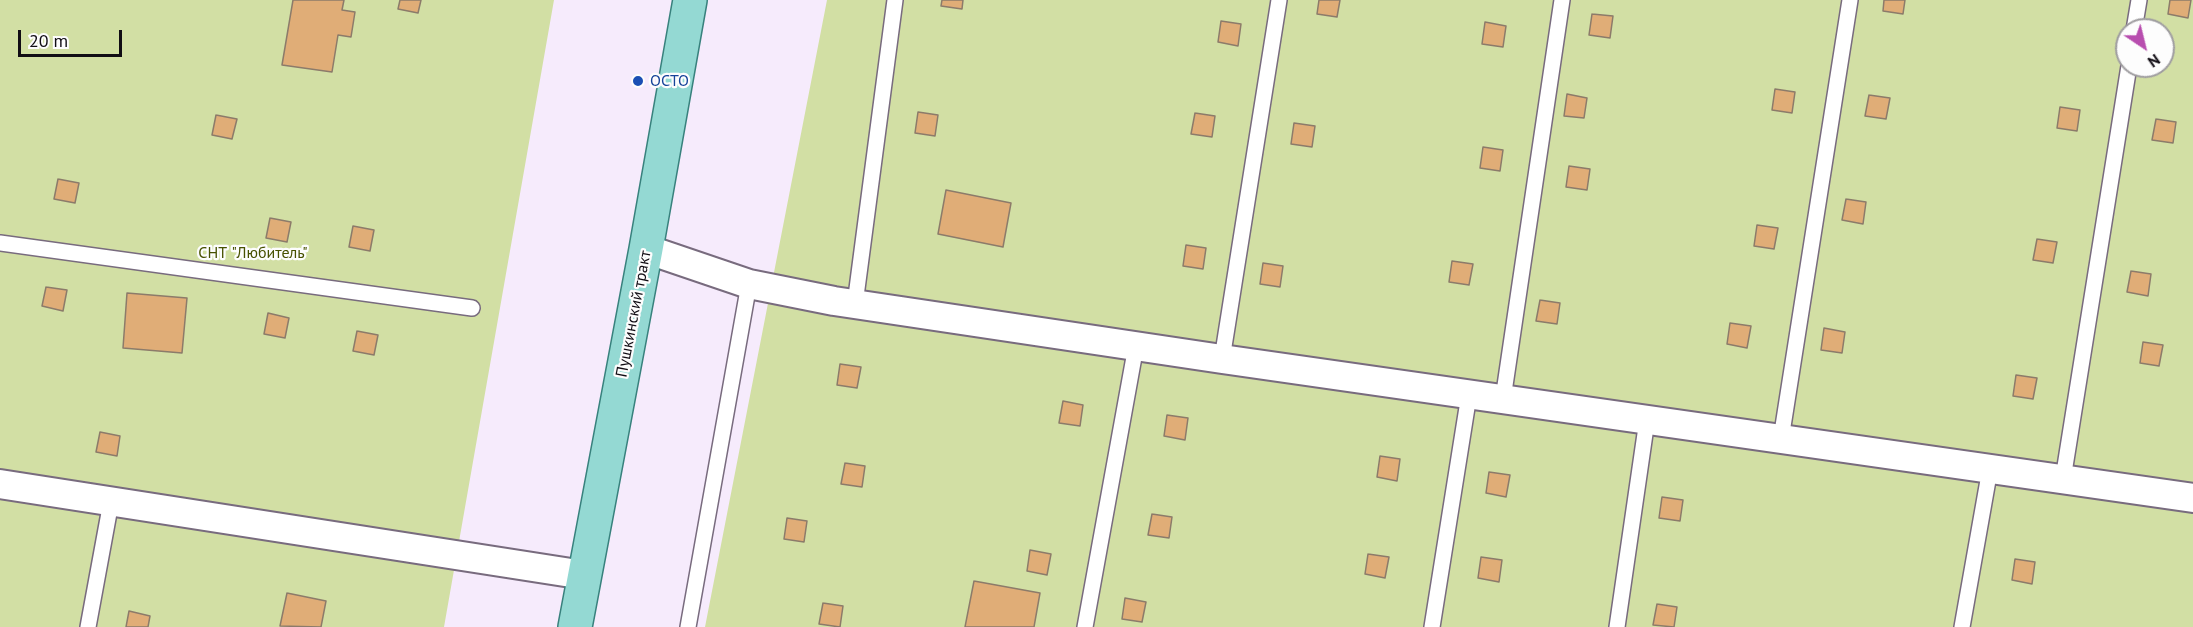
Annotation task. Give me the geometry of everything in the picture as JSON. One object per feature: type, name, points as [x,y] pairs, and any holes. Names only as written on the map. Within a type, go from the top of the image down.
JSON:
[{"type":"main road","name":"Пушкинский тракт","points":[[575,627],[690,0]]},
{"type":"street","points":[[646,249],[749,284],[855,304],[2193,498]]},
{"type":"street","points":[[0,484],[584,575]]},
{"type":"lane","points":[[855,304],[896,0]]},
{"type":"lane","points":[[1222,359],[1279,0]]},
{"type":"lane","points":[[1503,399],[1562,0]]},
{"type":"lane","points":[[1781,439],[1850,0]]},
{"type":"lane","points":[[2136,18],[2139,0]]},
{"type":"lane","points":[[2063,479],[2127,78]]},
{"type":"lane","points":[[0,243],[472,308]]},
{"type":"lane","points":[[688,627],[749,284]]},
{"type":"lane","points":[[1085,627],[1136,346]]},
{"type":"lane","points":[[1432,627],[1469,394]]},
{"type":"lane","points":[[1617,627],[1647,420]]},
{"type":"lane","points":[[1962,627],[1990,469]]},
{"type":"lane","points":[[88,627],[111,502]]},
{"type":"green space","name":"СНТ \"Любитель\"","points":[[0,0],[554,0],[444,627],[0,627]]},
{"type":"green space","points":[[827,0],[2193,0],[2193,627],[705,627]]},
{"type":"building","points":[[293,0],[344,0],[342,10],[355,12],[351,37],[338,35],[332,72],[282,65]]},
{"type":"building","points":[[400,0],[421,0],[418,13],[398,9]]},
{"type":"building","points":[[942,0],[963,0],[962,9],[941,6]]},
{"type":"building","points":[[1319,0],[1340,0],[1337,17],[1317,14]]},
{"type":"building","points":[[1884,0],[1905,0],[1903,14],[1883,11]]},
{"type":"building","points":[[2170,0],[2191,0],[2188,18],[2168,14]]},
{"type":"building","points":[[1592,14],[1613,16],[1610,38],[1589,35]]},
{"type":"building","points":[[1221,21],[1241,24],[1238,46],[1218,42]]},
{"type":"building","points":[[1485,22],[1506,26],[1503,47],[1482,44]]},
{"type":"building","points":[[1775,89],[1795,92],[1792,113],[1772,110]]},
{"type":"building","points":[[1567,94],[1587,98],[1584,118],[1564,116]]},
{"type":"building","points":[[1869,95],[1890,98],[1886,119],[1865,116]]},
{"type":"building","points":[[2060,107],[2080,110],[2077,131],[2057,128]]},
{"type":"building","points":[[918,112],[938,115],[935,136],[915,133]]},
{"type":"building","points":[[1195,113],[1215,116],[1212,137],[1191,134]]},
{"type":"building","points":[[216,115],[237,119],[232,139],[212,135]]},
{"type":"building","points":[[2156,119],[2176,122],[2173,143],[2152,140]]},
{"type":"building","points":[[1294,123],[1315,126],[1312,147],[1291,144]]},
{"type":"building","points":[[1483,147],[1503,150],[1500,171],[1480,168]]},
{"type":"building","points":[[1569,166],[1590,169],[1587,190],[1566,187]]},
{"type":"building","points":[[58,179],[79,183],[75,203],[54,199]]},
{"type":"building","points":[[946,190],[1011,203],[1003,247],[938,234]]},
{"type":"building","points":[[1846,199],[1866,202],[1863,224],[1842,220]]},
{"type":"building","points":[[270,218],[291,222],[287,242],[266,238]]},
{"type":"building","points":[[1757,225],[1778,228],[1774,249],[1754,246]]},
{"type":"building","points":[[353,226],[374,230],[370,251],[349,247]]},
{"type":"building","points":[[2037,239],[2057,242],[2053,263],[2033,260]]},
{"type":"building","points":[[1186,245],[1206,248],[1203,269],[1183,266]]},
{"type":"building","points":[[1452,261],[1473,264],[1469,285],[1449,282]]},
{"type":"building","points":[[1263,263],[1283,266],[1280,287],[1260,284]]},
{"type":"building","points":[[2131,271],[2151,274],[2148,296],[2127,292]]},
{"type":"building","points":[[46,287],[67,290],[63,311],[42,306]]},
{"type":"building","points":[[127,293],[187,298],[182,353],[123,348]]},
{"type":"building","points":[[1540,300],[1560,303],[1557,324],[1536,321]]},
{"type":"building","points":[[268,313],[289,318],[285,338],[264,334]]},
{"type":"building","points":[[1730,323],[1751,326],[1747,348],[1727,344]]},
{"type":"building","points":[[1824,328],[1845,332],[1842,353],[1821,350]]},
{"type":"building","points":[[357,331],[378,335],[374,355],[353,351]]},
{"type":"building","points":[[2143,342],[2163,345],[2159,366],[2140,363]]},
{"type":"building","points":[[840,364],[861,367],[857,388],[837,385]]},
{"type":"building","points":[[2016,375],[2037,378],[2033,399],[2013,396]]},
{"type":"building","points":[[1063,401],[1083,405],[1080,426],[1059,423]]},
{"type":"building","points":[[1167,415],[1188,418],[1185,440],[1164,436]]},
{"type":"building","points":[[100,432],[120,436],[117,456],[96,452]]},
{"type":"building","points":[[1380,456],[1400,459],[1397,481],[1377,477]]},
{"type":"building","points":[[845,463],[865,466],[862,487],[841,484]]},
{"type":"building","points":[[1489,472],[1510,475],[1506,497],[1486,493]]},
{"type":"building","points":[[1662,497],[1683,500],[1680,521],[1659,518]]},
{"type":"building","points":[[1152,514],[1172,517],[1169,538],[1148,535]]},
{"type":"building","points":[[787,518],[807,521],[804,542],[784,539]]},
{"type":"building","points":[[1030,550],[1051,554],[1047,575],[1027,571]]},
{"type":"building","points":[[1368,554],[1389,557],[1385,578],[1365,574]]},
{"type":"building","points":[[1481,557],[1502,560],[1499,582],[1478,578]]},
{"type":"building","points":[[2015,559],[2035,562],[2032,584],[2012,580]]},
{"type":"building","points":[[974,581],[1040,593],[1034,627],[965,627]]},
{"type":"building","points":[[287,593],[326,601],[321,627],[280,626]]},
{"type":"building","points":[[1125,598],[1146,602],[1142,622],[1122,619]]},
{"type":"building","points":[[823,603],[843,606],[840,627],[819,624]]},
{"type":"building","points":[[1657,604],[1677,607],[1674,627],[1653,625]]},
{"type":"building","points":[[129,611],[150,616],[148,627],[126,627]]},
{"type":"place","name":"ОСТО","points":[[638,81]]}]
